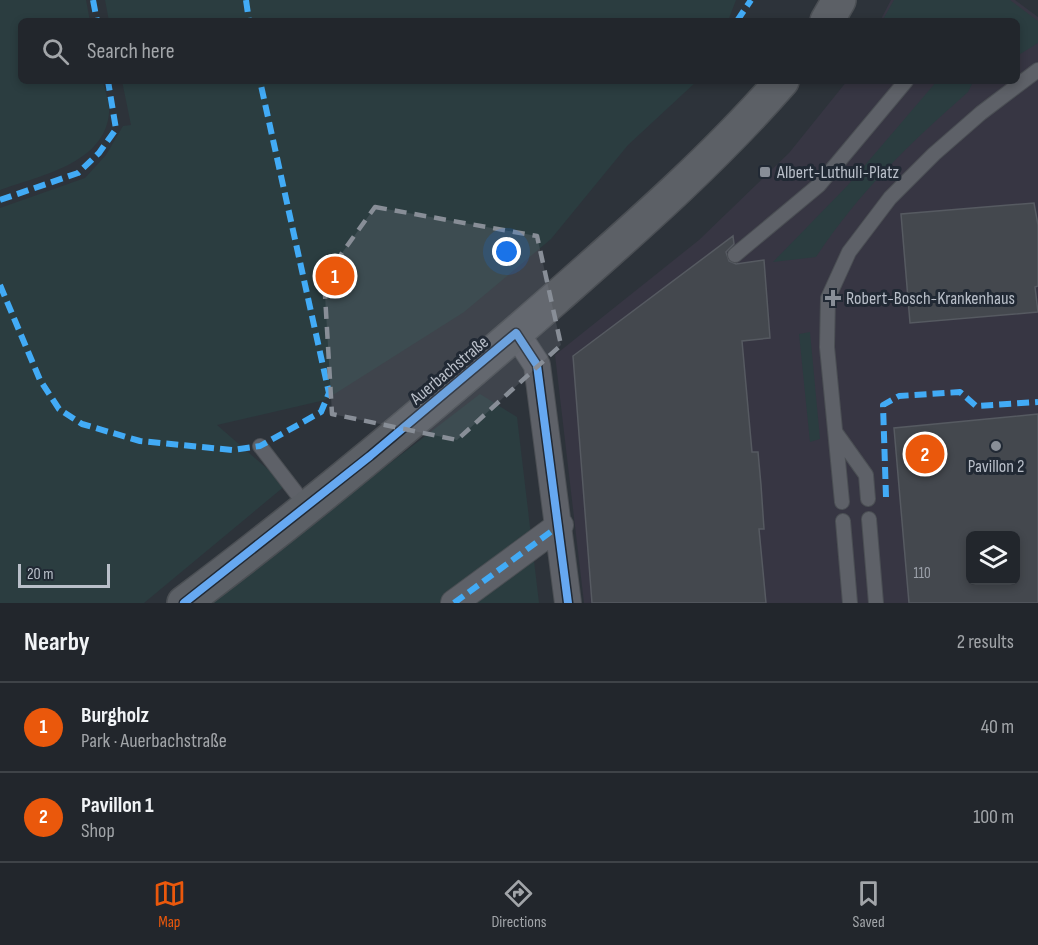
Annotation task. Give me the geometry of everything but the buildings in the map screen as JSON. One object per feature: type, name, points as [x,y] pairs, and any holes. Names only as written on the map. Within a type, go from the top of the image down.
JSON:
[{"type":"main road","points":[[828,18],[839,0]]},
{"type":"main road","name":"Auerbachstraße","points":[[184,603],[307,507],[516,333],[649,215],[729,138],[779,84]]},
{"type":"street","points":[[516,333],[537,365],[560,525],[568,603]]},
{"type":"street","points":[[454,603],[560,525]]},
{"type":"lane","points":[[1020,78],[1038,70]]},
{"type":"lane","points":[[735,255],[819,185],[903,84]]},
{"type":"lane","points":[[842,502],[827,347],[828,298],[849,252],[890,198],[1004,86]]},
{"type":"lane","points":[[835,431],[866,474],[868,499]]},
{"type":"lane","points":[[260,446],[307,507]]},
{"type":"lane","points":[[869,519],[876,603]]},
{"type":"lane","points":[[843,521],[849,603]]},
{"type":"highlighted area","points":[[375,207],[537,236],[561,345],[457,440],[332,414],[324,278]]},
{"type":"shaded area","points":[[0,0],[86,0],[89,18],[18,18],[18,84],[104,84],[109,109],[105,130],[96,145],[83,156],[50,173],[0,190]]},
{"type":"shaded area","points":[[105,0],[736,0],[729,18],[108,18]]},
{"type":"shaded area","name":"Robert-Bosch-Krankenhaus","points":[[891,0],[1015,0],[1038,17],[1038,603],[584,603],[555,355],[699,240],[789,153],[845,84],[1020,84],[1020,18],[882,18]]},
{"type":"shaded area","points":[[894,0],[1010,0],[1038,21],[1038,43],[1020,54],[1020,18],[884,18]]},
{"type":"shaded area","points":[[123,84],[694,84],[628,145],[551,239],[464,312],[325,400],[217,425],[286,485],[144,603],[0,603],[0,208],[85,178],[106,155],[123,126],[131,125]]},
{"type":"shaded area","points":[[934,84],[972,84],[968,92],[886,169],[850,211],[816,257],[773,262],[848,185]]},
{"type":"shaded area","points":[[810,332],[820,439],[810,442],[799,334]]},
{"type":"shaded area","points":[[480,394],[517,417],[539,603],[208,603]]},
{"type":"marked path","points":[[93,0],[96,18]]},
{"type":"marked path","points":[[246,0],[249,18]]},
{"type":"marked path","points":[[739,18],[751,0]]},
{"type":"marked path","points":[[0,200],[78,173],[99,153],[116,129],[108,84]]},
{"type":"marked path","points":[[0,285],[40,380],[59,409],[82,424],[140,441],[232,450],[260,446],[321,412],[329,393],[261,84]]},
{"type":"marked path","points":[[886,497],[883,405],[899,396],[960,392],[976,406],[1038,402]]},
{"type":"marked path","points":[[454,603],[560,525]]},
{"type":"cycle path","points":[[184,603],[370,456],[516,333],[537,365],[568,603]]},
{"type":"place","name":"Albert-Luthuli-Platz","points":[[765,172]]},
{"type":"place","name":"Burgholz","points":[[335,276]]},
{"type":"place","name":"Robert-Bosch-Krankenhaus","points":[[833,298]]},
{"type":"place","name":"Pavillon 2","points":[[996,446]]},
{"type":"place","name":"Pavillon 1","points":[[925,454]]}]
